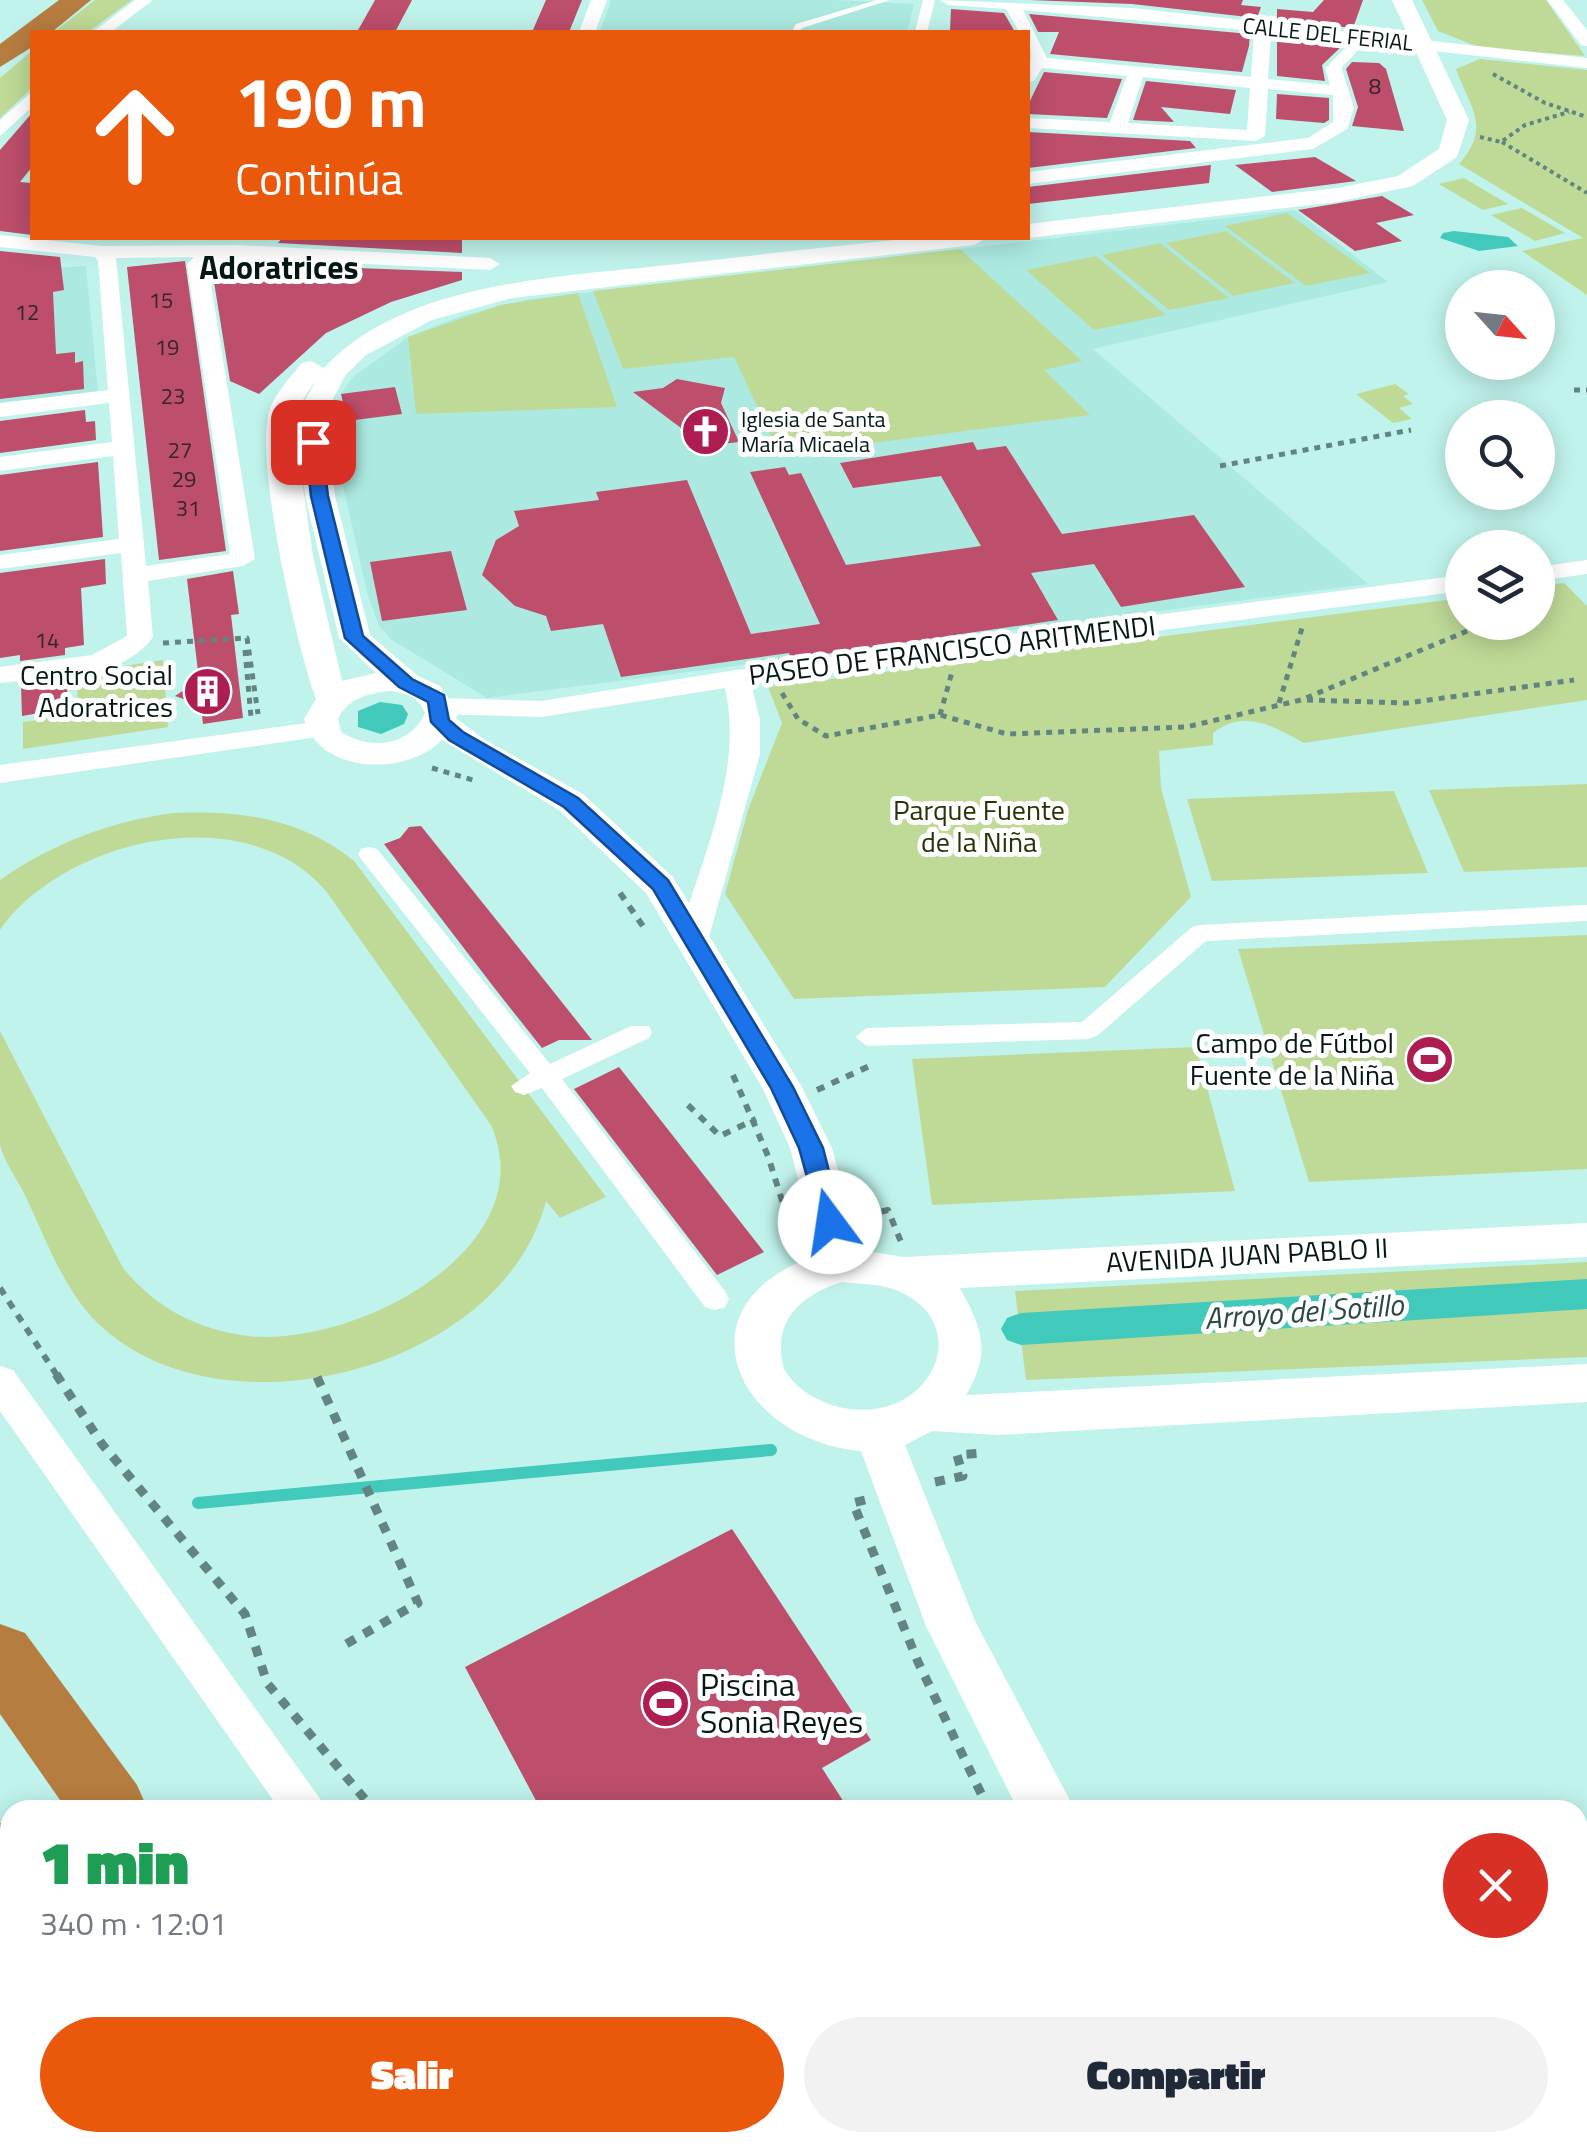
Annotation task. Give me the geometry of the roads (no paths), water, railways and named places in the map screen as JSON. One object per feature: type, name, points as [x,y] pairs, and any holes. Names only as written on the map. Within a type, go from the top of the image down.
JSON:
[{"type":"highway","points":[[0,35],[48,0]]},
{"type":"highway","points":[[37,30],[77,0]]},
{"type":"highway","points":[[0,58],[30,35]]},
{"type":"highway","points":[[0,1656],[105,1800]]},
{"type":"street","points":[[104,30],[145,0]]},
{"type":"street","points":[[588,30],[599,0]]},
{"type":"street","points":[[922,30],[929,0]]},
{"type":"street","name":"CALLE DEL FERIAL","points":[[948,0],[1011,2],[1587,63]]},
{"type":"street","points":[[1030,231],[1336,195],[1405,181],[1449,152],[1458,120],[1418,43],[1388,0]]},
{"type":"street","points":[[1030,221],[1324,188],[1388,175],[1430,147],[1440,118],[1402,0]]},
{"type":"street","points":[[1555,0],[1585,36]]},
{"type":"street","points":[[1011,2],[1026,30]]},
{"type":"street","points":[[1030,123],[1256,136],[1263,28]]},
{"type":"street","points":[[1030,37],[1040,56],[1032,69]]},
{"type":"street","points":[[1030,178],[1277,151],[1313,143],[1341,124],[1345,108],[1334,67],[1365,38]]},
{"type":"street","points":[[1032,69],[1137,71],[1342,91]]},
{"type":"street","points":[[1117,129],[1137,71]]},
{"type":"street","points":[[0,130],[30,99]]},
{"type":"street","points":[[0,241],[36,240],[102,252],[135,244],[493,273],[855,240]]},
{"type":"street","points":[[493,273],[503,240]]},
{"type":"street","points":[[491,774],[441,714],[429,692],[406,683],[354,638],[320,496],[310,416],[334,372],[357,349],[423,314],[510,290],[956,240]]},
{"type":"street","points":[[0,675],[111,658],[137,644],[148,574],[134,544],[117,396],[108,261],[102,252]]},
{"type":"street","points":[[148,574],[243,559],[197,264],[217,253]]},
{"type":"street","points":[[493,273],[406,307],[336,344],[296,388],[280,417],[288,500],[327,714],[344,749],[491,774],[571,802],[627,850],[660,885],[694,937],[811,1148],[842,1265]]},
{"type":"street","points":[[0,410],[117,396]]},
{"type":"street","points":[[0,464],[122,448]]},
{"type":"street","points":[[0,562],[134,544]]},
{"type":"street","points":[[1555,573],[1585,571]]},
{"type":"street","name":"PASEO DE FRANCISCO ARITMENDI","points":[[441,714],[541,709],[736,678],[1445,585]]},
{"type":"street","points":[[694,937],[747,743],[736,678]]},
{"type":"street","points":[[0,774],[327,714],[358,686],[406,683]]},
{"type":"street","points":[[409,758],[427,739],[441,714]]},
{"type":"street","points":[[369,854],[535,1081],[715,1299]]},
{"type":"street","points":[[866,1037],[1088,1030],[1200,933],[1587,913]]},
{"type":"street","points":[[535,1081],[640,1032]]},
{"type":"street","name":"AVENIDA JUAN PABLO II","points":[[906,1264],[1587,1240]]},
{"type":"street","points":[[906,1264],[953,1312],[963,1338],[962,1365],[950,1391],[928,1412],[905,1425],[877,1431],[847,1431],[818,1424],[783,1401],[761,1370],[757,1346],[761,1323],[773,1302],[815,1272],[842,1265],[906,1264]]},
{"type":"street","points":[[0,1380],[299,1800]]},
{"type":"street","points":[[928,1412],[1000,1416],[1587,1383]]},
{"type":"street","points":[[877,1431],[898,1492],[974,1672],[1043,1800]]},
{"type":"lane","points":[[797,30],[886,0]]},
{"type":"water","points":[[1443,233],[1508,237],[1518,246],[1479,251],[1440,238]]},
{"type":"water","points":[[380,702],[402,705],[408,714],[404,724],[381,734],[358,727],[358,711]]},
{"type":"waterway","name":"Arroyo del Sotillo","points":[[1021,1329],[1587,1294]]},
{"type":"waterway","points":[[198,1503],[771,1450]]},
{"type":"place","name":"Iglesia de Santa María Micaela","points":[[706,432]]},
{"type":"place","name":"Centro Social Adoratrices","points":[[208,691]]},
{"type":"place","name":"Campo de Fútbol Fuente de la Niña","points":[[1429,1059]]},
{"type":"place","name":"Piscina Sonia Reyes","points":[[665,1703]]},
{"type":"district","name":"Adoratrices","points":[[279,268]]},
{"type":"park label","name":"Parque Fuente de la Niña","points":[[979,826]]}]
